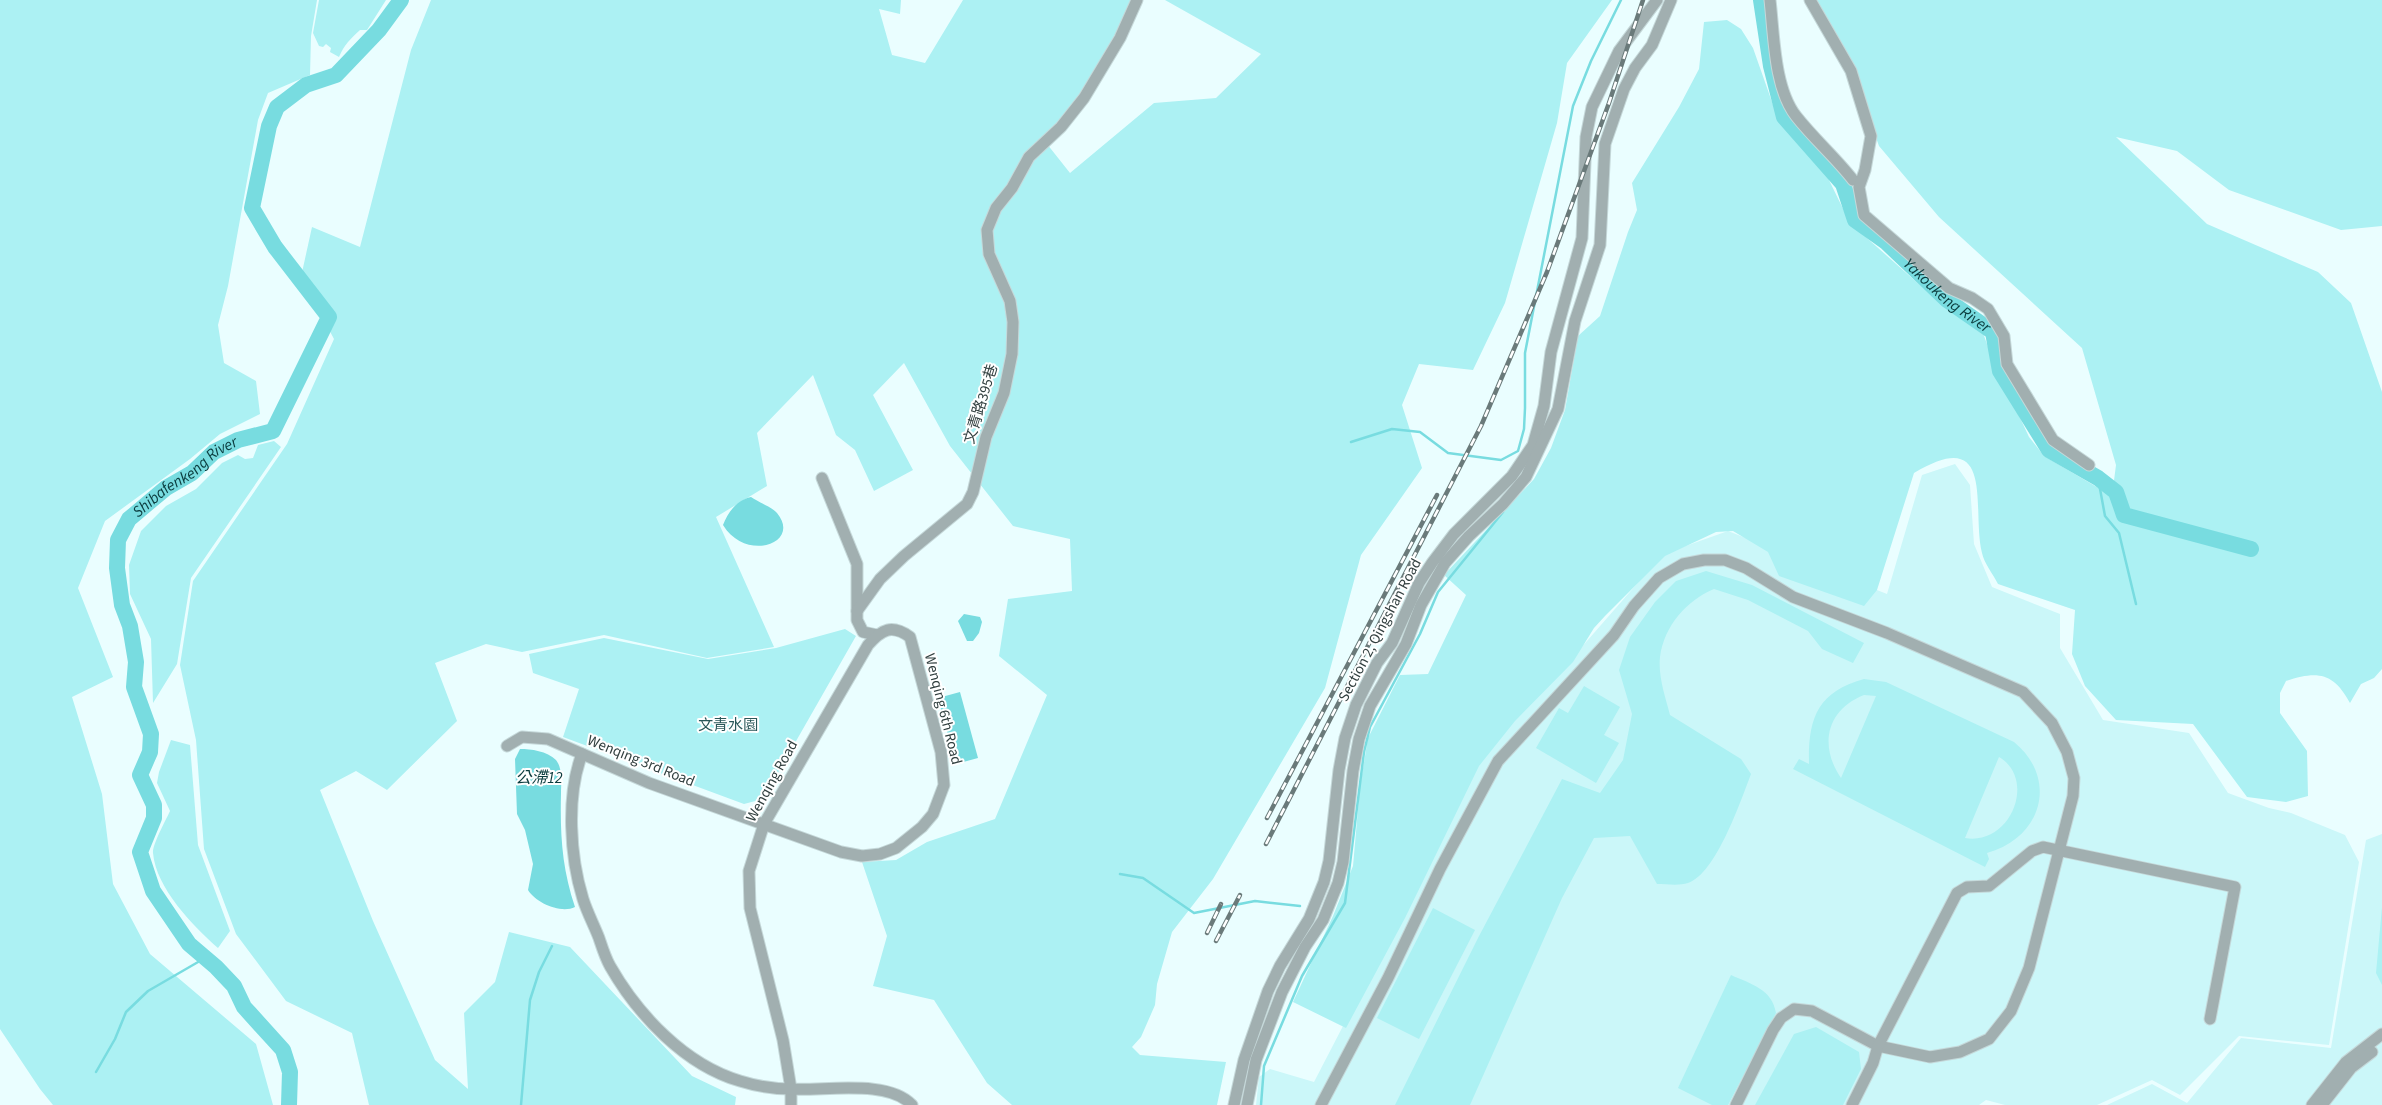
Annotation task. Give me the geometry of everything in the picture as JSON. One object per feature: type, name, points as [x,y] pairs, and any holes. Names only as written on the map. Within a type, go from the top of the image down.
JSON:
[{"type":"street","name":"文青路395巷","points":[[857,611],[880,580],[967,504],[973,492],[986,437],[1004,393],[1012,354],[1013,322],[1010,301],[989,254],[987,230],[996,208],[1012,188],[1029,157],[1061,127],[1084,98],[1120,38],[1137,0]]},
{"type":"street","name":"Section 2, Qingshan Road","points":[[1234,1105],[1244,1060],[1268,991],[1280,966],[1309,919],[1324,882],[1329,862],[1339,770],[1356,705],[1377,663],[1392,643],[1419,583],[1432,563],[1454,534],[1512,476],[1533,445],[1544,406],[1551,352],[1582,238],[1586,137],[1592,107],[1618,51],[1657,0]]},
{"type":"street","name":"Section 2, Qingshan Road","points":[[1247,1105],[1256,1060],[1282,992],[1298,960],[1323,920],[1338,883],[1343,862],[1353,771],[1359,738],[1370,706],[1406,644],[1417,613],[1445,564],[1469,536],[1503,504],[1526,477],[1558,409],[1575,320],[1600,245],[1605,144],[1624,89],[1635,68],[1652,45],[1671,0]]},
{"type":"street","points":[[1770,0],[1777,65],[1787,100],[1796,115],[1836,158],[1853,180]]},
{"type":"street","points":[[1810,0],[1851,71],[1871,136],[1866,170],[1859,187],[1864,215],[1949,288],[1972,298],[1988,309],[2004,336],[2007,364],[2053,440],[2089,465]]},
{"type":"street","points":[[822,478],[857,564],[857,620],[863,632],[877,635]]},
{"type":"street","points":[[1321,1105],[1388,978],[1440,869],[1498,760],[1614,635],[1634,606],[1659,578],[1683,564],[1704,560],[1725,560],[1746,568],[1793,597],[1887,633],[2023,692],[2052,723],[2068,752],[2074,778],[2073,796],[2029,968],[2011,1011],[1989,1039],[1960,1052],[1930,1056],[1878,1046],[1812,1011],[1794,1009],[1781,1018],[1773,1030],[1736,1105]]},
{"type":"street","name":"Wenqing 6th Road","points":[[764,824],[841,852],[862,856],[880,854],[896,848],[910,839],[933,814],[944,785],[944,768],[910,637],[900,630],[889,629],[877,635]]},
{"type":"street","name":"Wenqing Road","points":[[791,1105],[791,1089],[778,1020],[750,908],[749,871],[764,824],[868,645],[877,635]]},
{"type":"street","name":"Wenqing 3rd Road","points":[[507,746],[522,737],[530,736],[548,739],[650,783],[764,824]]},
{"type":"street","points":[[582,754],[573,785],[573,843],[583,899],[610,966],[659,1030],[700,1065],[740,1081],[791,1089],[871,1089],[894,1093],[905,1098],[912,1105]]},
{"type":"street","points":[[1852,1105],[1873,1063],[1878,1046],[1957,893],[1967,886],[1989,886],[2032,851],[2043,847],[2235,887],[2210,1019]]},
{"type":"street","points":[[2312,1105],[2346,1062],[2382,1034]]},
{"type":"street","points":[[2322,1105],[2351,1068],[2382,1044]]},
{"type":"shaded area","points":[[1955,464],[1970,485],[1974,544],[1992,587],[2060,614],[2060,648],[2103,720],[2189,733],[2228,793],[2269,808],[2291,813],[2345,835],[2359,862],[2329,1045],[2239,1036],[2180,1095],[2152,1080],[2097,1105],[2005,1105],[1986,1100],[1979,1105],[1256,1105],[1259,1077],[1270,1069],[1314,1082],[1485,752],[1573,657],[1663,554],[1728,531],[1887,594],[1922,475]]},
{"type":"shaded area","points":[[2382,834],[2382,1105],[2107,1105],[2152,1084],[2187,1103],[2241,1038],[2331,1048],[2366,840]]},
{"type":"green space","points":[[0,0],[317,0],[311,36],[310,75],[268,93],[258,120],[228,286],[218,325],[224,363],[256,381],[260,414],[220,434],[190,459],[105,521],[78,588],[113,677],[72,697],[102,794],[113,884],[150,954],[256,1044],[273,1105],[53,1105],[40,1089],[0,1029]]},
{"type":"green space","points":[[319,0],[386,0],[367,30],[360,30],[345,45],[339,57],[330,52],[331,48],[326,44],[323,47],[319,46],[313,33]]},
{"type":"green space","points":[[431,0],[901,0],[900,14],[879,9],[892,55],[925,63],[963,0],[1138,0],[1126,34],[1047,144],[1070,173],[1154,103],[1216,98],[1261,54],[1165,0],[1612,0],[1567,63],[1557,123],[1505,303],[1473,370],[1419,364],[1402,405],[1422,468],[1361,555],[1325,688],[1213,879],[1172,932],[1157,984],[1155,1005],[1141,1037],[1132,1047],[1140,1055],[1226,1062],[1217,1105],[1012,1105],[987,1083],[934,1000],[873,986],[887,936],[862,862],[896,860],[927,842],[995,819],[1047,695],[999,656],[1008,599],[1072,591],[1070,539],[1013,526],[950,446],[904,363],[873,395],[913,470],[874,491],[855,450],[836,435],[813,375],[757,433],[767,486],[716,517],[774,647],[707,658],[604,635],[522,652],[486,644],[435,663],[457,721],[387,790],[356,771],[320,790],[373,921],[435,1060],[468,1089],[464,1013],[495,982],[509,932],[570,947],[692,1076],[736,1097],[735,1105],[369,1105],[352,1033],[286,1001],[236,934],[204,849],[196,740],[180,665],[193,581],[287,444],[334,339],[301,277],[312,227],[360,247],[411,50]]},
{"type":"green space","points":[[1816,0],[2382,0],[2382,226],[2341,230],[2229,190],[2177,151],[2116,137],[2207,224],[2318,272],[2351,303],[2382,392],[2382,669],[2374,678],[2361,684],[2350,703],[2338,685],[2324,677],[2316,675],[2286,681],[2280,693],[2280,713],[2307,751],[2308,796],[2286,802],[2247,797],[2193,724],[2116,720],[2085,686],[2072,654],[2075,610],[1998,584],[1982,553],[1975,478],[1969,465],[1958,458],[1940,460],[1914,473],[1877,590],[1864,606],[1779,576],[1768,552],[1733,531],[1716,532],[1665,556],[1594,628],[1573,662],[1515,721],[1479,766],[1405,918],[1346,1028],[1293,1002],[1333,916],[1353,866],[1360,787],[1368,738],[1400,675],[1428,674],[1466,595],[1444,575],[1534,479],[1551,448],[1565,410],[1578,336],[1600,316],[1637,210],[1632,183],[1679,107],[1699,69],[1704,22],[1727,20],[1741,29],[1753,48],[1778,119],[1828,178],[1850,223],[1931,295],[1983,333],[1992,358],[2029,437],[2044,456],[2112,496],[2116,465],[2082,348],[1939,217],[1879,146],[1852,71]]},
{"type":"green space","points":[[274,441],[281,447],[191,578],[177,664],[153,703],[151,639],[130,594],[129,565],[141,531],[166,506],[196,489],[222,463],[238,455],[245,459],[253,458],[258,445]]},
{"type":"green space","points":[[1706,571],[1752,585],[1864,643],[1853,663],[1822,649],[1808,631],[1748,600],[1714,589],[1686,607],[1666,635],[1660,657],[1661,679],[1670,715],[1741,759],[1751,774],[1734,818],[1718,851],[1698,877],[1688,883],[1677,885],[1657,884],[1630,836],[1594,838],[1562,898],[1470,1105],[1395,1105],[1478,938],[1562,779],[1600,793],[1623,760],[1632,714],[1619,670],[1630,637],[1655,602],[1676,581]]},
{"type":"green space","name":"文青水園","points":[[845,629],[856,636],[763,799],[744,804],[563,737],[579,689],[533,673],[529,654],[604,638],[708,659],[776,648]]},
{"type":"green space","points":[[1864,679],[1886,682],[2014,742],[2028,757],[2036,773],[2040,789],[2038,806],[2032,821],[2021,835],[2006,845],[1987,853],[1989,859],[1985,867],[1793,769],[1799,759],[1809,764],[1811,734],[1819,710],[1835,691]],"holes":[[[1864,695],[1876,696],[1841,778],[1830,754],[1830,730],[1834,719],[1841,710]],[[1999,757],[2010,767],[2016,780],[2017,794],[2013,809],[2006,822],[1995,832],[1981,838],[1965,838]]]},
{"type":"green space","points":[[1584,686],[1620,707],[1604,735],[1619,743],[1596,783],[1536,748],[1559,708],[1568,713]]},
{"type":"green space","points":[[171,740],[190,745],[198,845],[230,931],[218,948],[187,918],[168,893],[161,880],[153,853],[157,839],[170,811],[157,783],[159,772]]},
{"type":"green space","points":[[2382,907],[2382,985],[2376,973]]},
{"type":"green space","points":[[1433,908],[1475,930],[1419,1039],[1377,1018]]},
{"type":"green space","points":[[1731,975],[1760,988],[1770,998],[1776,1013],[1728,1105],[1712,1105],[1678,1088]]},
{"type":"green space","points":[[1816,1027],[1859,1052],[1861,1069],[1843,1105],[1755,1105],[1794,1034]]},
{"type":"water","points":[[751,497],[777,513],[783,524],[782,533],[777,540],[757,546],[745,543],[733,537],[723,525],[734,507],[741,501]]},
{"type":"water","points":[[964,614],[980,617],[982,622],[979,633],[973,641],[967,641],[958,621]]},
{"type":"water","points":[[960,692],[978,758],[956,764],[938,698]]},
{"type":"water","name":"公滯12","points":[[520,749],[548,754],[556,760],[560,768],[563,851],[567,879],[575,907],[569,909],[549,906],[537,899],[528,890],[533,864],[525,830],[517,814],[515,759]]},
{"type":"waterway","name":"Shibafenkeng River","points":[[289,1105],[290,1072],[283,1050],[244,1007],[234,986],[216,967],[189,944],[153,891],[140,852],[154,818],[154,805],[140,775],[150,752],[151,734],[134,687],[136,662],[130,626],[122,605],[117,568],[118,540],[129,519],[166,488],[192,473],[214,452],[238,440],[273,431],[329,317],[275,247],[252,208],[269,126],[277,107],[306,85],[336,75],[379,30],[401,0]]},
{"type":"waterway","points":[[1351,442],[1392,429],[1420,432],[1448,453],[1501,460],[1518,451],[1524,429],[1525,353],[1573,106],[1591,61],[1621,0]]},
{"type":"waterway","name":"Yakoukeng River","points":[[1761,0],[1771,66],[1784,117],[1843,184],[1855,220],[1886,242],[1947,300],[1993,332],[2000,371],[2049,450],[2098,478],[2116,492],[2124,515],[2251,549]]},
{"type":"waterway","points":[[2098,478],[2105,516],[2119,533],[2136,604]]},
{"type":"waterway","points":[[1261,1105],[1264,1066],[1302,976],[1345,903],[1364,752],[1370,727],[1420,634],[1438,592],[1503,512]]},
{"type":"waterway","points":[[1120,874],[1143,878],[1194,913],[1255,901],[1300,906]]},
{"type":"waterway","points":[[521,1105],[530,1000],[539,972],[552,946]]},
{"type":"waterway","points":[[96,1072],[115,1039],[126,1012],[148,991],[205,958]]},
{"type":"railway","points":[[1266,844],[1481,426],[1547,272],[1609,103],[1643,0]]},
{"type":"railway","points":[[1267,818],[1437,495]]},
{"type":"railway","points":[[1216,941],[1240,895]]},
{"type":"railway","points":[[1207,933],[1221,904]]}]
